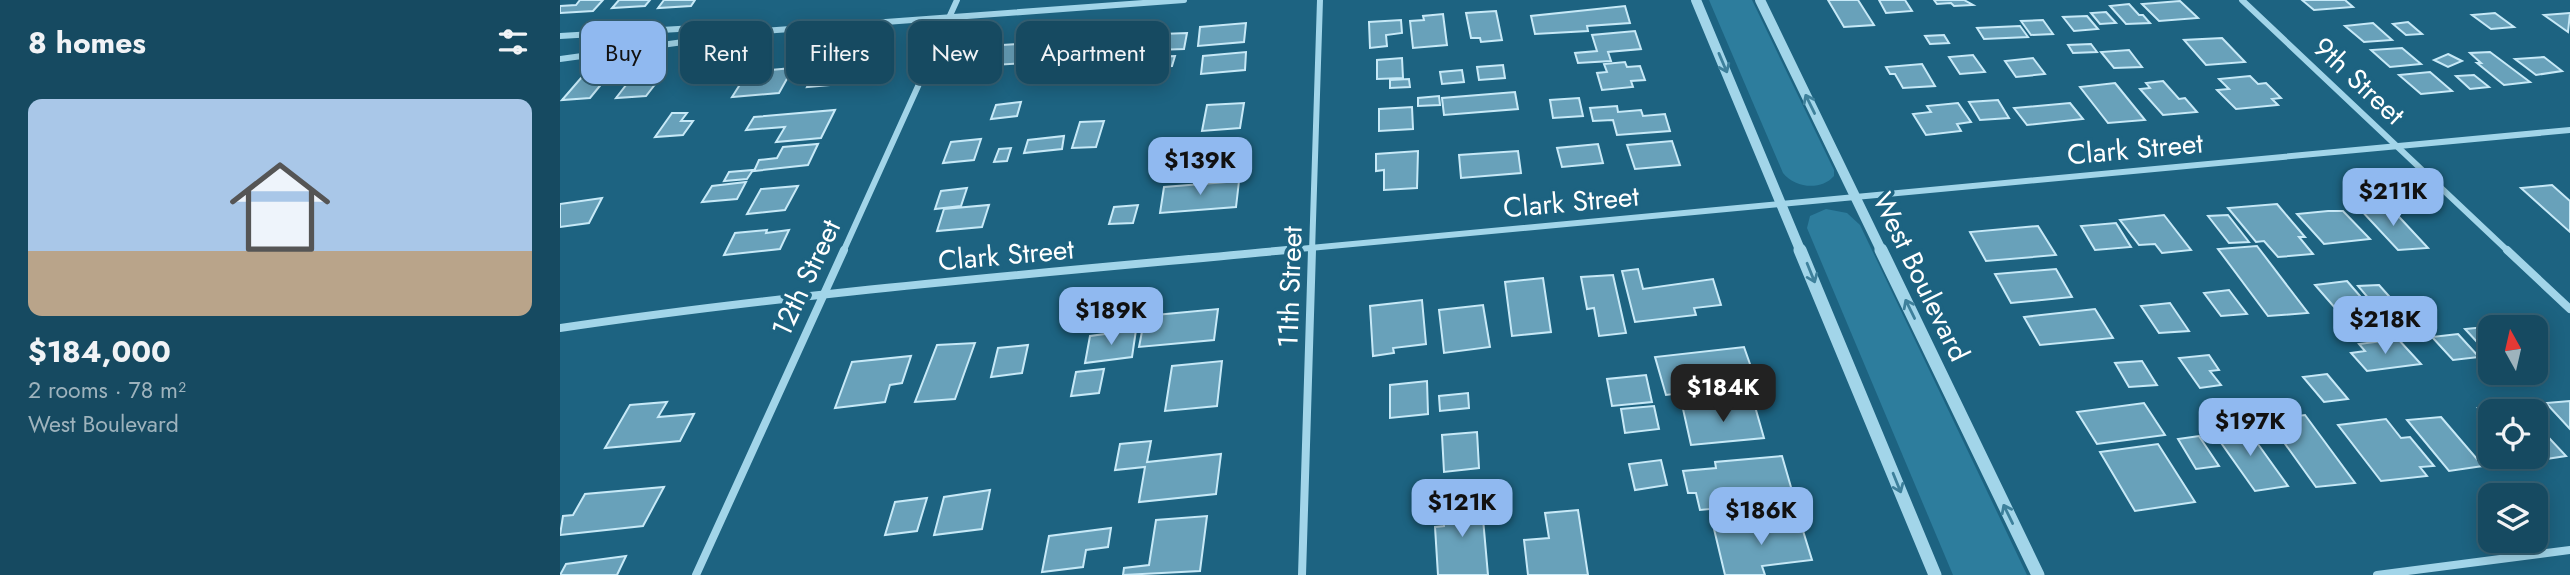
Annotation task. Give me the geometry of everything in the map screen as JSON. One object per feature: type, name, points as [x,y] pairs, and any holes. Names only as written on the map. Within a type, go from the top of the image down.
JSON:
[{"type":"street","name":"12th Street","points":[[696,575],[957,0]]},
{"type":"street","points":[[772,30],[1184,0]]},
{"type":"street","name":"11th Street","points":[[1302,575],[1320,0]]},
{"type":"street","points":[[1696,0],[1935,575]]},
{"type":"street","name":"West Boulevard","points":[[1760,0],[2038,575]]},
{"type":"street","name":"9th Street","points":[[2242,0],[2570,309]]},
{"type":"street","points":[[560,36],[680,29]]},
{"type":"street","points":[[560,59],[680,42]]},
{"type":"street","name":"Clark Street","points":[[560,328],[825,293],[2570,130]]},
{"type":"street","points":[[2377,575],[2570,550]]},
{"type":"shaded area","points":[[1709,0],[1752,0],[1834,170],[1834,176],[1829,181],[1808,186],[1794,182],[1783,173]]},
{"type":"shaded area","points":[[1826,209],[1847,213],[1860,225],[2027,575],[1953,575],[1807,228],[1810,216]]},
{"type":"building","points":[[580,0],[603,0],[593,11],[560,13],[560,6],[576,5]]},
{"type":"building","points":[[619,0],[650,0],[645,6],[612,8]]},
{"type":"building","points":[[664,0],[695,0],[691,6],[658,8]]},
{"type":"building","points":[[1828,0],[1858,0],[1874,25],[1844,27]]},
{"type":"building","points":[[1879,0],[1905,0],[1912,11],[1886,13]]},
{"type":"building","points":[[1934,0],[1964,0],[1973,5],[1937,4]]},
{"type":"building","points":[[2302,0],[2345,0],[2353,7],[2314,10]]},
{"type":"building","points":[[2180,1],[2198,18],[2159,21],[2142,4]]},
{"type":"building","points":[[2129,4],[2150,23],[2126,24],[2110,6]]},
{"type":"building","points":[[1625,6],[1630,23],[1587,26],[1588,31],[1535,34],[1531,16]]},
{"type":"building","points":[[1496,11],[1502,40],[1481,42],[1480,38],[1471,38],[1466,13]]},
{"type":"building","points":[[2106,12],[2116,23],[2100,24],[2091,13]]},
{"type":"building","points":[[2495,13],[2514,27],[2491,29],[2472,15]]},
{"type":"building","points":[[2570,13],[2568,32],[2544,15]]},
{"type":"building","points":[[1443,14],[1447,45],[1413,48],[1410,21],[1424,20],[1423,16]]},
{"type":"building","points":[[2087,16],[2098,29],[2074,31],[2063,17]]},
{"type":"building","points":[[1401,20],[1402,33],[1386,35],[1387,46],[1370,48],[1369,22]]},
{"type":"building","points":[[2043,20],[2053,34],[2031,35],[2021,21]]},
{"type":"building","points":[[2408,22],[2422,34],[2406,35],[2393,24]]},
{"type":"building","points":[[1246,23],[1244,42],[1198,46],[1200,27]]},
{"type":"building","points":[[2373,23],[2392,40],[2364,42],[2345,26]]},
{"type":"building","points":[[2020,26],[2028,37],[1984,39],[1977,28]]},
{"type":"building","points":[[1635,31],[1641,49],[1608,52],[1611,61],[1578,63],[1575,53],[1597,51],[1592,35]]},
{"type":"building","points":[[1187,33],[1184,49],[1169,50],[1169,34]]},
{"type":"building","points":[[1944,35],[1949,43],[1930,44],[1925,36]]},
{"type":"building","points":[[2222,38],[2245,62],[2206,65],[2184,40]]},
{"type":"building","points":[[1016,44],[1016,64],[1002,64],[1002,45]]},
{"type":"building","points":[[2091,44],[2097,52],[2073,53],[2068,45]]},
{"type":"building","points":[[2402,48],[2421,64],[2390,67],[2371,50]]},
{"type":"building","points":[[2129,50],[2142,67],[2114,68],[2101,52]]},
{"type":"building","points":[[1246,52],[1245,70],[1201,74],[1203,56]]},
{"type":"building","points":[[2490,52],[2530,82],[2504,85],[2477,63],[2481,63],[2470,53]]},
{"type":"building","points":[[2448,54],[2462,61],[2448,67],[2434,60]]},
{"type":"building","points":[[1973,55],[1985,72],[1960,74],[1949,57]]},
{"type":"building","points":[[1169,56],[1175,56],[1172,66],[1169,66]]},
{"type":"building","points":[[2544,57],[2562,71],[2536,75],[2515,59]]},
{"type":"building","points":[[1402,58],[1403,78],[1377,79],[1377,60]]},
{"type":"building","points":[[2033,58],[2045,74],[2016,77],[2005,61]]},
{"type":"building","points":[[1625,62],[1627,67],[1640,66],[1645,80],[1631,81],[1633,87],[1602,90],[1597,73],[1607,72],[1604,64]]},
{"type":"building","points":[[1922,64],[1935,86],[1903,88],[1895,74],[1890,74],[1886,67]]},
{"type":"building","points":[[1503,65],[1505,78],[1479,80],[1477,67]]},
{"type":"building","points":[[786,69],[786,80],[779,93],[732,97],[740,84],[772,84],[772,70]]},
{"type":"building","points":[[1462,70],[1464,82],[1442,84],[1440,72]]},
{"type":"building","points":[[2430,72],[2452,91],[2421,94],[2399,75]]},
{"type":"building","points":[[2474,75],[2489,87],[2470,89],[2456,76]]},
{"type":"building","points":[[2250,76],[2258,84],[2266,83],[2281,98],[2272,99],[2278,105],[2236,109],[2217,90],[2229,89],[2219,79]]},
{"type":"building","points":[[581,78],[581,84],[601,84],[590,98],[562,100]]},
{"type":"building","points":[[1409,79],[1410,87],[1390,88],[1390,80]]},
{"type":"building","points":[[2163,81],[2179,99],[2185,98],[2197,112],[2163,115],[2140,89],[2150,88],[2146,83]]},
{"type":"building","points":[[2115,83],[2145,120],[2108,123],[2080,87]]},
{"type":"building","points":[[627,84],[655,84],[646,96],[616,98]]},
{"type":"building","points":[[809,84],[841,84],[807,87]]},
{"type":"building","points":[[1515,92],[1518,109],[1444,115],[1442,98]]},
{"type":"building","points":[[1439,96],[1440,105],[1418,106],[1418,98]]},
{"type":"building","points":[[1579,98],[1583,116],[1553,118],[1550,100]]},
{"type":"building","points":[[1998,100],[2009,118],[1980,120],[1969,102]]},
{"type":"building","points":[[1021,102],[1017,116],[991,119],[996,105]]},
{"type":"building","points":[[1244,103],[1240,128],[1202,131],[1207,105]]},
{"type":"building","points":[[1958,103],[1971,122],[1957,124],[1961,131],[1926,135],[1913,114],[1931,112],[1927,106]]},
{"type":"building","points":[[2070,103],[2083,119],[2027,125],[2014,108]]},
{"type":"building","points":[[1617,106],[1618,112],[1641,110],[1643,116],[1665,114],[1670,131],[1617,135],[1613,120],[1593,121],[1590,108]]},
{"type":"building","points":[[1412,107],[1413,129],[1379,131],[1379,109]]},
{"type":"building","points":[[835,110],[821,138],[776,142],[785,127],[746,130],[754,117]]},
{"type":"building","points":[[672,113],[687,113],[681,121],[693,121],[683,135],[655,137]]},
{"type":"building","points":[[1104,121],[1096,147],[1072,148],[1080,122]]},
{"type":"building","points":[[1064,136],[1062,149],[1024,153],[1028,140]]},
{"type":"building","points":[[981,139],[974,160],[943,163],[951,142]]},
{"type":"building","points":[[1672,141],[1680,165],[1635,169],[1627,145]]},
{"type":"building","points":[[818,144],[808,165],[754,171],[759,160],[777,158],[783,147]]},
{"type":"building","points":[[1598,144],[1603,163],[1562,167],[1557,148]]},
{"type":"building","points":[[1234,145],[1230,169],[1188,172],[1193,148]]},
{"type":"building","points":[[1011,148],[1007,161],[994,162],[999,149]]},
{"type":"building","points":[[1418,151],[1417,188],[1384,190],[1384,170],[1376,171],[1376,154]]},
{"type":"building","points":[[1518,151],[1521,173],[1461,178],[1459,155]]},
{"type":"building","points":[[753,170],[747,179],[724,181],[729,172]]},
{"type":"building","points":[[1239,181],[1236,207],[1160,213],[1164,187]]},
{"type":"building","points":[[746,182],[737,199],[702,202],[712,186]]},
{"type":"building","points":[[2552,185],[2570,201],[2570,232],[2521,188]]},
{"type":"building","points":[[798,186],[785,210],[747,214],[761,189]]},
{"type":"building","points":[[967,188],[961,206],[935,209],[941,191]]},
{"type":"building","points":[[602,198],[589,223],[560,227],[560,204]]},
{"type":"building","points":[[2277,204],[2305,237],[2299,237],[2313,254],[2278,257],[2264,241],[2256,242],[2228,208]]},
{"type":"building","points":[[989,205],[982,227],[937,231],[944,209]]},
{"type":"building","points":[[1138,205],[1133,223],[1109,224],[1114,207]]},
{"type":"building","points":[[2388,205],[2428,248],[2398,250],[2359,208]]},
{"type":"building","points":[[2343,211],[2370,239],[2324,244],[2297,214]]},
{"type":"building","points":[[2164,215],[2191,250],[2162,253],[2155,244],[2139,245],[2120,220]]},
{"type":"building","points":[[2228,215],[2249,242],[2229,243],[2208,216]]},
{"type":"building","points":[[2116,223],[2131,247],[2095,250],[2081,226]]},
{"type":"building","points":[[2038,226],[2056,255],[1986,261],[1970,232]]},
{"type":"building","points":[[767,230],[766,233],[789,230],[780,249],[724,255],[735,233]]},
{"type":"building","points":[[2257,246],[2308,313],[2268,316],[2218,249]]},
{"type":"building","points":[[1638,269],[1643,289],[1713,279],[1721,305],[1694,308],[1696,315],[1635,322],[1622,271]]},
{"type":"building","points":[[2056,269],[2072,297],[2011,303],[1995,274]]},
{"type":"building","points":[[1613,275],[1626,333],[1599,336],[1594,308],[1587,309],[1581,277]]},
{"type":"building","points":[[1543,278],[1551,332],[1512,336],[1505,282]]},
{"type":"building","points":[[2347,281],[2367,304],[2335,308],[2315,285]]},
{"type":"building","points":[[2379,285],[2396,304],[2375,306],[2358,286]]},
{"type":"building","points":[[2229,290],[2247,314],[2221,316],[2204,293]]},
{"type":"building","points":[[1422,300],[1426,344],[1393,348],[1394,353],[1373,356],[1370,306]]},
{"type":"building","points":[[2170,303],[2189,331],[2159,333],[2141,306]]},
{"type":"building","points":[[1483,305],[1490,347],[1444,353],[1439,310]]},
{"type":"building","points":[[1218,309],[1214,340],[1139,347],[1145,316]]},
{"type":"building","points":[[2095,309],[2113,338],[2040,345],[2024,317]]},
{"type":"building","points":[[2478,328],[2478,343],[2465,329]]},
{"type":"building","points":[[1136,330],[1132,357],[1085,363],[1090,336]]},
{"type":"building","points":[[2458,334],[2478,357],[2453,360],[2432,337]]},
{"type":"building","points":[[2398,339],[2421,364],[2367,371],[2351,353],[2365,351],[2359,344]]},
{"type":"building","points":[[975,343],[955,399],[915,402],[937,345]]},
{"type":"building","points":[[1028,345],[1022,373],[991,377],[998,348]]},
{"type":"building","points":[[1744,347],[1757,384],[1666,395],[1655,357]]},
{"type":"building","points":[[2209,355],[2219,370],[2210,371],[2221,385],[2200,388],[2179,358]]},
{"type":"building","points":[[911,356],[902,383],[890,385],[885,402],[835,408],[852,362]]},
{"type":"building","points":[[1222,361],[1217,406],[1165,411],[1172,366]]},
{"type":"building","points":[[2142,361],[2157,385],[2129,387],[2115,363]]},
{"type":"building","points":[[1104,369],[1099,393],[1071,396],[1076,372]]},
{"type":"building","points":[[2327,374],[2348,399],[2324,402],[2303,377]]},
{"type":"building","points":[[1646,375],[1652,402],[1612,406],[1607,379]]},
{"type":"building","points":[[1427,381],[1428,414],[1390,418],[1390,385]]},
{"type":"building","points":[[1468,393],[1469,408],[1440,411],[1439,396]]},
{"type":"building","points":[[2570,401],[2570,429],[2548,405],[2548,403]]},
{"type":"building","points":[[667,402],[658,417],[694,414],[680,441],[605,448],[630,405]]},
{"type":"building","points":[[1754,403],[1764,438],[1691,445],[1683,409]]},
{"type":"building","points":[[2144,403],[2165,435],[2097,444],[2077,412]]},
{"type":"building","points":[[1654,406],[1659,429],[1625,433],[1621,409]]},
{"type":"building","points":[[2305,415],[2355,483],[2316,487],[2268,420]]},
{"type":"building","points":[[2441,417],[2478,460],[2478,467],[2449,471],[2407,420]]},
{"type":"building","points":[[2386,419],[2401,438],[2410,437],[2434,466],[2420,467],[2427,476],[2381,481],[2338,425]]},
{"type":"building","points":[[2245,426],[2288,486],[2255,491],[2212,430]]},
{"type":"building","points":[[1477,432],[1479,468],[1444,472],[1442,435]]},
{"type":"building","points":[[2199,436],[2219,466],[2196,469],[2178,439]]},
{"type":"building","points":[[2548,437],[2566,456],[2548,459]]},
{"type":"building","points":[[1151,441],[1147,462],[1221,454],[1216,494],[1139,502],[1145,467],[1115,470],[1120,444]]},
{"type":"building","points":[[2158,444],[2195,502],[2135,511],[2100,452]]},
{"type":"building","points":[[1782,456],[1795,501],[1700,510],[1696,493],[1688,493],[1683,471],[1716,468],[1715,462]]},
{"type":"building","points":[[1661,460],[1667,485],[1635,490],[1629,464]]},
{"type":"building","points":[[664,487],[643,526],[560,535],[563,516],[573,515],[585,494]]},
{"type":"building","points":[[990,490],[982,529],[934,535],[944,497]]},
{"type":"building","points":[[1481,496],[1488,575],[1438,575],[1435,527],[1444,526],[1443,500]]},
{"type":"building","points":[[927,498],[917,531],[885,535],[895,502]]},
{"type":"building","points":[[1578,510],[1588,575],[1528,575],[1524,540],[1549,538],[1545,513]]},
{"type":"building","points":[[1207,516],[1200,571],[1123,575],[1124,568],[1149,565],[1156,520]]},
{"type":"building","points":[[1800,521],[1812,560],[1762,566],[1765,575],[1725,575],[1714,529]]},
{"type":"building","points":[[1111,528],[1108,547],[1086,550],[1083,567],[1042,572],[1049,536]]},
{"type":"building","points":[[626,556],[617,575],[560,575],[566,564]]}]
